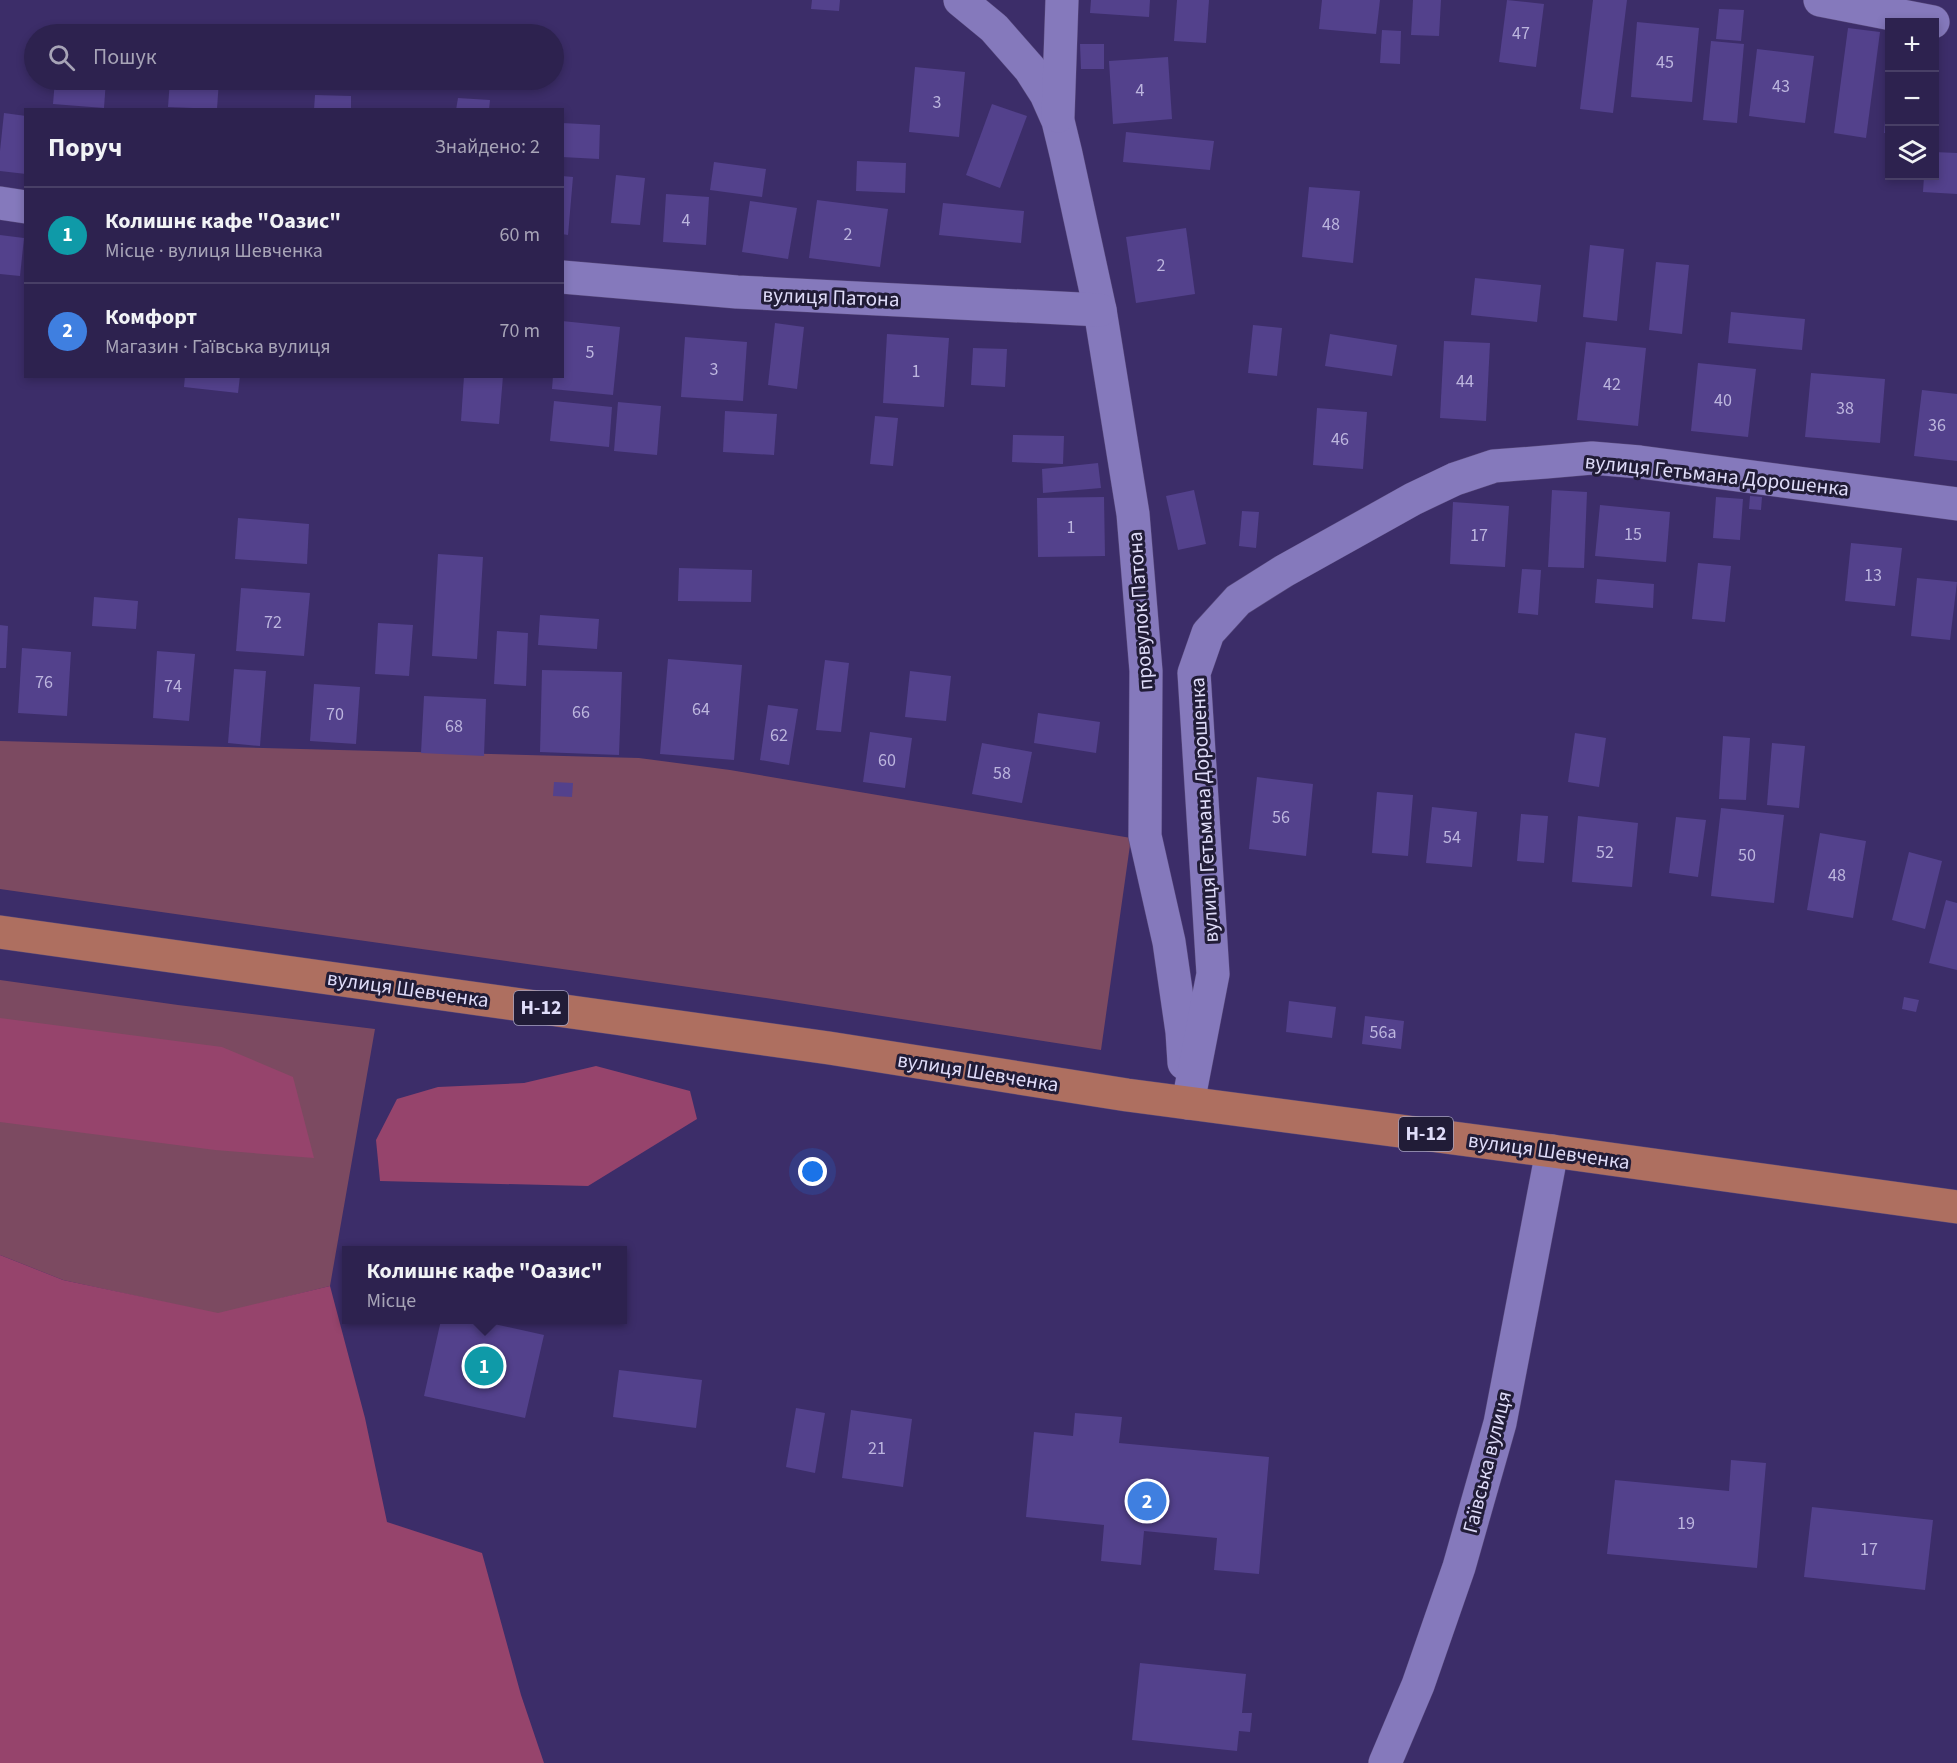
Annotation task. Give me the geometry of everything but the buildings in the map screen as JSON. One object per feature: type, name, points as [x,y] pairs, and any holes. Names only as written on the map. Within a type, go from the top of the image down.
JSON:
[{"type":"main road","name":"вулиця Шевченка","points":[[0,932],[818,1047],[1082,1089],[1552,1151],[1957,1208]]},
{"type":"street","name":"провулок Патона","points":[[960,0],[994,28],[1030,69],[1046,94],[1058,121],[1100,310],[1133,514],[1146,670],[1145,836],[1169,942],[1182,1032],[1188,1103]]},
{"type":"street","name":"провулок Патона","points":[[1058,121],[1062,0]]},
{"type":"street","points":[[1820,0],[1909,18]]},
{"type":"street","points":[[1939,24],[1957,28]]},
{"type":"street","points":[[0,202],[24,207]]},
{"type":"street","name":"вулиця Патона","points":[[564,277],[737,292],[1100,310]]},
{"type":"street","name":"вулиця Гетьмана Дорошенка","points":[[1188,1103],[1213,974],[1194,673],[1208,633],[1238,600],[1284,571],[1413,499],[1455,479],[1494,466],[1601,459],[1957,504]]},
{"type":"street","name":"Гаївська вулиця","points":[[1385,1763],[1418,1685],[1460,1567],[1500,1423],[1552,1151]]},
{"type":"shaded area","points":[[0,741],[639,758],[730,770],[1131,838],[1101,1050],[766,998],[0,889]]},
{"type":"shaded area","points":[[0,980],[375,1029],[330,1286],[218,1314],[63,1280],[0,1255]]},
{"type":"shaded area","points":[[0,1018],[222,1047],[293,1077],[314,1158],[215,1150],[0,1122]]},
{"type":"shaded area","points":[[596,1066],[690,1091],[697,1119],[588,1186],[380,1181],[376,1140],[397,1099],[438,1087],[524,1083]]},
{"type":"shaded area","points":[[0,1255],[63,1280],[218,1313],[330,1286],[365,1418],[387,1522],[482,1553],[521,1695],[544,1763],[0,1763]]},
{"type":"place","name":"Колишнє кафе \"Оазис\"","points":[[484,1366]]},
{"type":"place","name":"Комфорт","points":[[1147,1501]]}]
